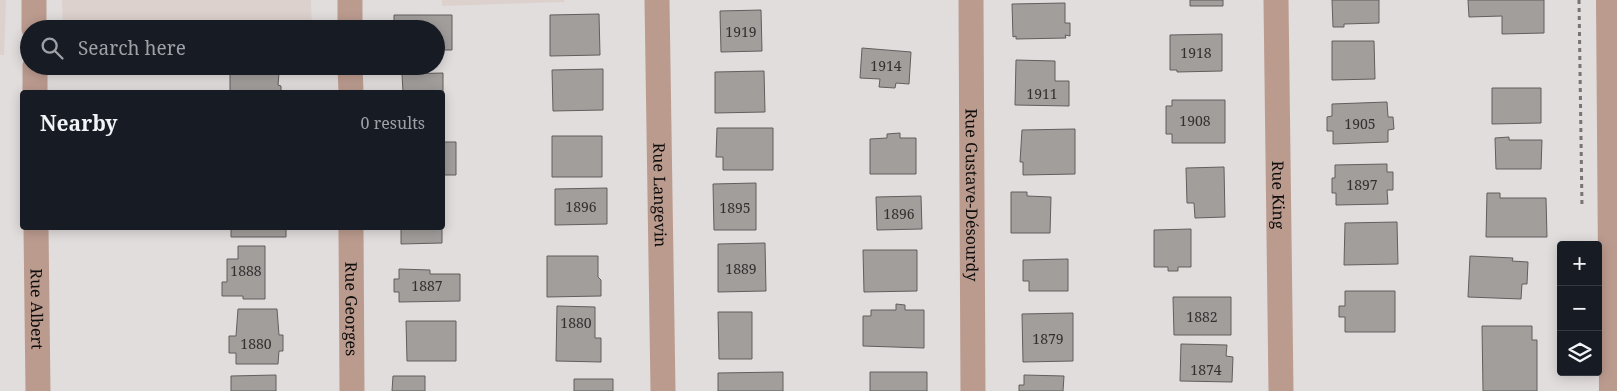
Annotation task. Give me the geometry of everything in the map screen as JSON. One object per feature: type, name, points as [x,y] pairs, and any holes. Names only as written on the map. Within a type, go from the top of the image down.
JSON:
[{"type":"street","points":[[34,0],[34,20]]},
{"type":"street","points":[[350,0],[350,20]]},
{"type":"street","name":"Rue Langevin","points":[[657,0],[663,391]]},
{"type":"street","name":"Rue Gustave-Désourdy","points":[[971,0],[973,391]]},
{"type":"street","name":"Rue King","points":[[1276,0],[1281,391]]},
{"type":"street","points":[[1610,0],[1613,391]]},
{"type":"street","points":[[35,75],[35,90]]},
{"type":"street","points":[[350,75],[350,90]]},
{"type":"street","name":"Rue Albert","points":[[36,230],[38,391]]},
{"type":"street","name":"Rue Georges","points":[[351,230],[352,391]]},
{"type":"path","points":[[1579,0],[1582,215]]},
{"type":"shaded area","points":[[0,0],[6,0],[4,55],[0,55]]},
{"type":"shaded area","points":[[62,0],[311,0],[312,20],[63,20]]},
{"type":"shaded area","points":[[442,0],[564,0],[565,2],[442,6]]},
{"type":"building","points":[[1190,0],[1223,0],[1223,6],[1190,6]]},
{"type":"building","points":[[1332,0],[1379,0],[1379,23],[1344,24],[1344,27],[1333,27]]},
{"type":"building","points":[[1468,0],[1544,0],[1544,33],[1502,34],[1502,16],[1469,17]]},
{"type":"building","points":[[1065,3],[1065,23],[1070,23],[1070,36],[1065,35],[1066,38],[1016,39],[1016,36],[1013,37],[1012,4]]},
{"type":"building","points":[[761,10],[762,51],[721,52],[720,11]]},
{"type":"building","points":[[599,14],[600,55],[550,56],[550,15]]},
{"type":"building","points":[[394,15],[452,15],[452,50],[445,50],[445,20],[394,20]]},
{"type":"building","points":[[1222,34],[1222,71],[1177,72],[1177,70],[1170,70],[1170,35]]},
{"type":"building","points":[[1332,41],[1374,41],[1375,79],[1332,80]]},
{"type":"building","points":[[862,48],[911,52],[909,84],[896,83],[895,88],[879,87],[880,79],[860,78]]},
{"type":"building","points":[[1016,60],[1055,61],[1055,81],[1069,81],[1069,106],[1015,105]]},
{"type":"building","points":[[603,69],[603,110],[553,111],[552,70]]},
{"type":"building","points":[[764,71],[765,112],[715,113],[715,72]]},
{"type":"building","points":[[230,75],[279,75],[278,85],[281,86],[281,90],[230,90]]},
{"type":"building","points":[[402,75],[443,75],[443,90],[403,90]]},
{"type":"building","points":[[1492,88],[1541,88],[1541,123],[1492,124]]},
{"type":"building","points":[[1172,100],[1225,100],[1225,143],[1172,143],[1172,134],[1166,134],[1166,106],[1172,106]]},
{"type":"building","points":[[1387,102],[1388,117],[1393,117],[1394,129],[1388,130],[1388,142],[1333,144],[1333,131],[1327,131],[1327,117],[1332,116],[1332,104]]},
{"type":"building","points":[[717,128],[773,128],[773,170],[723,170],[723,157],[716,157]]},
{"type":"building","points":[[1075,129],[1075,174],[1023,175],[1023,162],[1020,162],[1022,130]]},
{"type":"building","points":[[900,133],[900,138],[916,138],[916,174],[870,174],[870,139],[887,138],[887,134]]},
{"type":"building","points":[[552,136],[602,136],[602,177],[552,177]]},
{"type":"building","points":[[1509,137],[1509,140],[1542,140],[1541,169],[1496,169],[1495,138]]},
{"type":"building","points":[[445,142],[456,142],[456,175],[445,175]]},
{"type":"building","points":[[1387,164],[1387,172],[1393,172],[1393,190],[1387,190],[1388,204],[1336,205],[1336,193],[1332,193],[1332,178],[1335,178],[1335,165]]},
{"type":"building","points":[[1224,167],[1225,217],[1195,218],[1194,203],[1187,203],[1186,168]]},
{"type":"building","points":[[756,183],[756,230],[714,230],[713,184]]},
{"type":"building","points":[[607,188],[607,224],[555,225],[555,189]]},
{"type":"building","points":[[1011,192],[1027,192],[1027,196],[1051,197],[1050,233],[1011,233]]},
{"type":"building","points":[[1487,193],[1500,193],[1500,198],[1546,198],[1547,237],[1486,237]]},
{"type":"building","points":[[921,196],[922,229],[877,230],[876,197]]},
{"type":"building","points":[[1397,222],[1398,264],[1344,265],[1345,223]]},
{"type":"building","points":[[1191,229],[1191,267],[1178,267],[1178,271],[1168,271],[1168,267],[1154,267],[1154,230]]},
{"type":"building","points":[[231,230],[286,230],[286,237],[231,237]]},
{"type":"building","points":[[401,230],[442,230],[442,243],[401,244]]},
{"type":"building","points":[[765,243],[766,291],[718,292],[718,244]]},
{"type":"building","points":[[238,246],[265,246],[265,299],[243,299],[243,296],[222,296],[222,282],[227,282],[227,259],[238,259]]},
{"type":"building","points":[[863,250],[917,250],[917,291],[864,292]]},
{"type":"building","points":[[547,256],[598,256],[598,277],[601,280],[601,296],[547,297]]},
{"type":"building","points":[[1470,256],[1513,258],[1512,261],[1528,262],[1527,284],[1522,284],[1521,299],[1468,297]]},
{"type":"building","points":[[1068,259],[1068,291],[1029,291],[1029,281],[1023,281],[1023,260]]},
{"type":"building","points":[[399,269],[430,270],[430,274],[460,274],[460,301],[399,302],[399,292],[394,292],[394,279],[399,279]]},
{"type":"building","points":[[1345,291],[1395,291],[1395,332],[1345,332],[1345,317],[1339,317],[1339,306],[1345,306]]},
{"type":"building","points":[[1173,297],[1231,297],[1231,335],[1174,335]]},
{"type":"building","points":[[896,304],[905,305],[905,310],[924,310],[924,348],[863,346],[863,316],[871,316],[871,310],[896,310]]},
{"type":"building","points":[[557,306],[595,307],[595,338],[601,338],[601,362],[556,361]]},
{"type":"building","points":[[238,309],[277,309],[279,335],[283,335],[283,351],[279,351],[278,364],[236,364],[236,353],[229,353],[229,336],[236,336]]},
{"type":"building","points":[[718,312],[752,312],[752,359],[719,359]]},
{"type":"building","points":[[1073,313],[1073,361],[1023,362],[1022,314]]},
{"type":"building","points":[[406,321],[456,321],[456,361],[407,361]]},
{"type":"building","points":[[1482,326],[1532,326],[1532,340],[1537,340],[1537,391],[1483,391]]},
{"type":"building","points":[[1181,344],[1227,345],[1226,356],[1233,357],[1232,382],[1180,381]]},
{"type":"building","points":[[783,372],[783,391],[718,391],[718,373]]},
{"type":"building","points":[[870,372],[927,372],[927,391],[870,391]]},
{"type":"building","points":[[276,375],[276,391],[231,391],[231,376]]},
{"type":"building","points":[[1024,375],[1064,376],[1063,391],[1019,391],[1019,385],[1024,385]]},
{"type":"building","points":[[393,376],[425,376],[425,391],[392,391]]},
{"type":"building","points":[[574,379],[613,379],[613,391],[574,391]]}]
